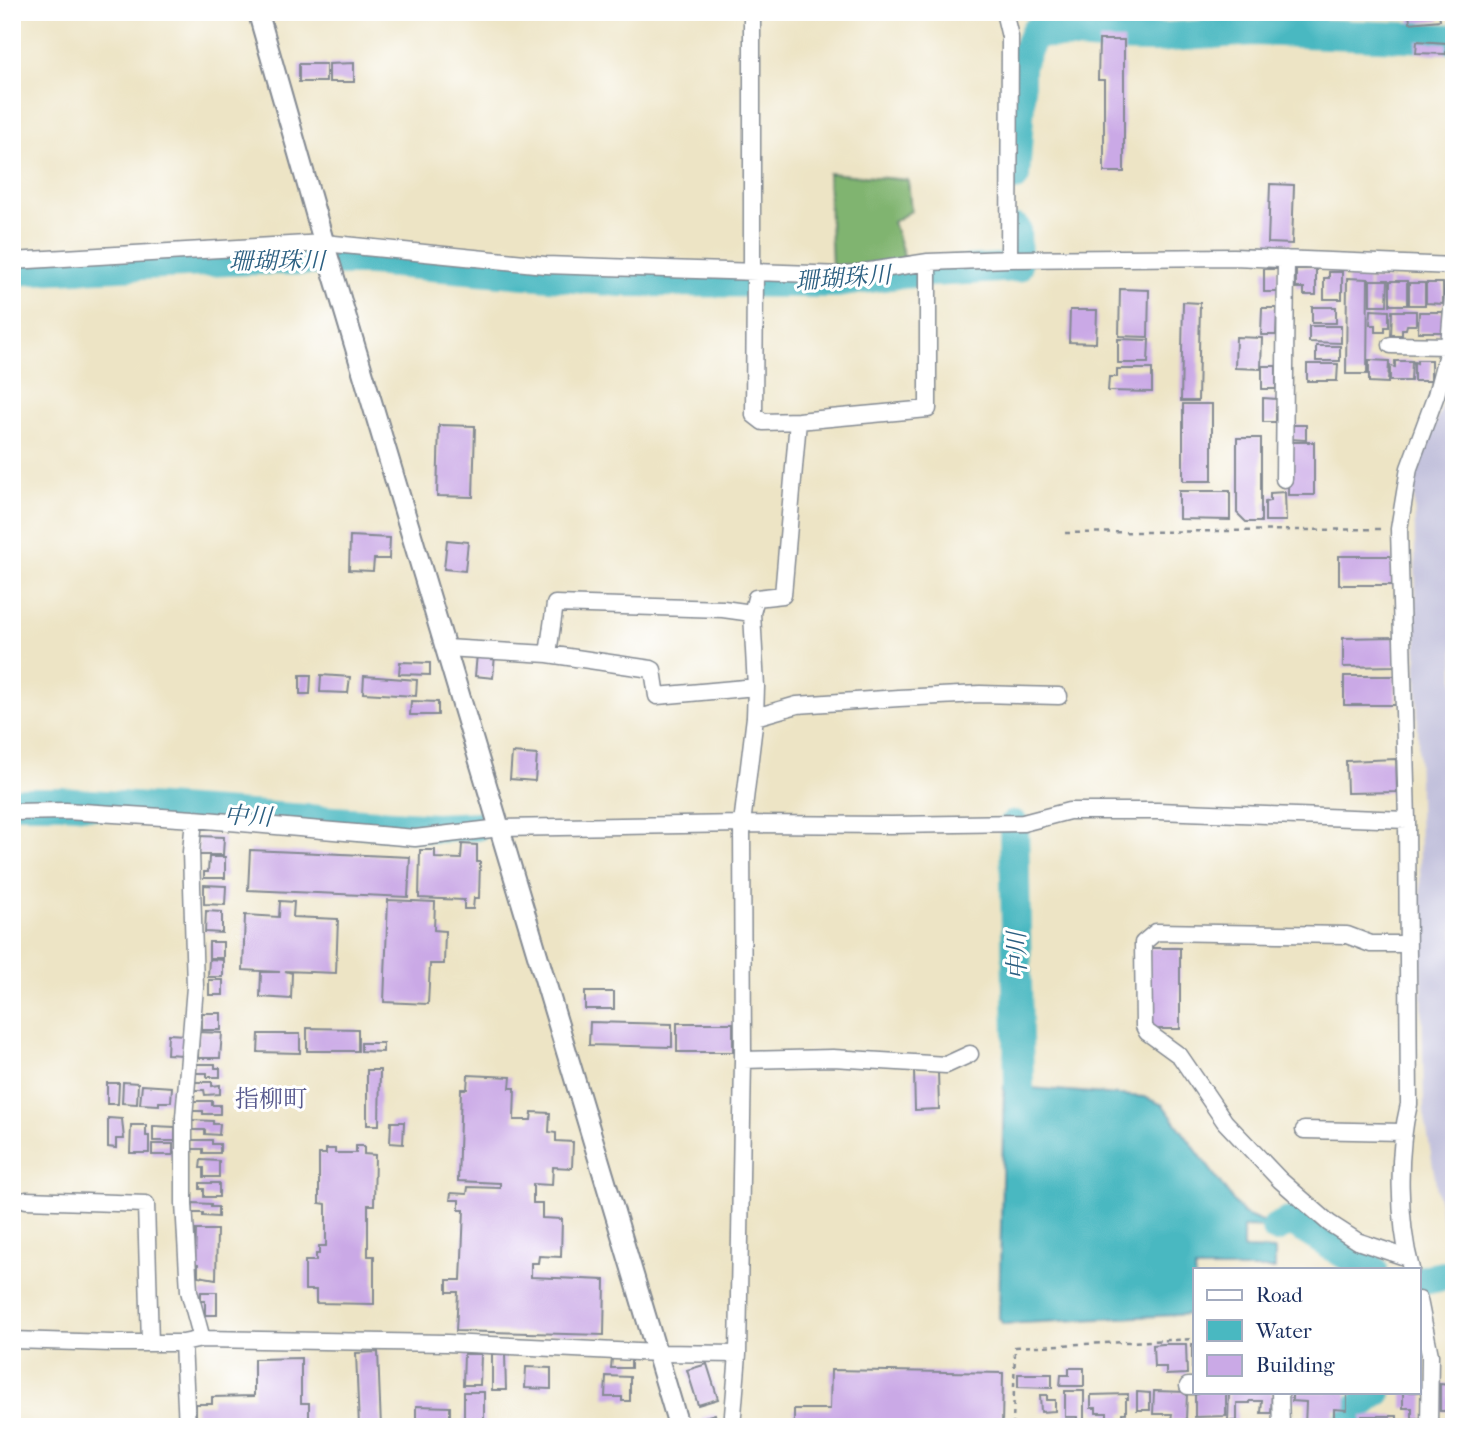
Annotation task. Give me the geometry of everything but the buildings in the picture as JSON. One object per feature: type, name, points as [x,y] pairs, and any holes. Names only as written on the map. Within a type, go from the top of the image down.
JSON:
[{"type":"street","points":[[258,12],[324,243],[680,1427]]},
{"type":"street","points":[[752,12],[754,415],[763,422],[798,421],[928,409],[928,262]]},
{"type":"street","points":[[1004,12],[1010,37],[1009,259]]},
{"type":"street","points":[[12,261],[324,243],[545,265],[844,275],[928,262],[1009,259],[1234,257],[1454,266]]},
{"type":"street","points":[[1284,479],[1286,259]]},
{"type":"street","points":[[1409,1264],[1403,1211],[1402,1132],[1409,1104],[1407,820],[1399,529],[1409,468],[1442,377],[1449,346],[1454,285]]},
{"type":"street","points":[[1391,345],[1449,346]]},
{"type":"street","points":[[732,1427],[738,1354],[743,1060],[742,824],[756,687],[752,613],[756,598],[783,595],[798,421]]},
{"type":"street","points":[[548,654],[555,604],[752,613]]},
{"type":"street","points":[[446,648],[548,654],[651,669],[657,696],[756,687]]},
{"type":"street","points":[[755,717],[797,705],[980,694],[1059,696]]},
{"type":"street","points":[[12,811],[66,811],[194,819],[415,838],[500,828],[1023,823],[1069,811],[1157,811],[1407,820]]},
{"type":"street","points":[[194,819],[191,852],[195,987],[184,1117],[184,1203],[189,1291],[202,1339]]},
{"type":"street","points":[[1408,944],[1371,944],[1347,935],[1156,932],[1143,943],[1144,1026],[1147,1032],[1180,1056],[1225,1122],[1280,1180],[1329,1223],[1357,1241],[1409,1264]]},
{"type":"street","points":[[743,1060],[833,1058],[946,1065],[970,1054]]},
{"type":"street","points":[[1304,1130],[1402,1132]]},
{"type":"street","points":[[26,1200],[146,1204],[150,1343]]},
{"type":"street","points":[[1420,1305],[1430,1355],[1429,1427]]},
{"type":"street","points":[[12,1340],[183,1343],[202,1339],[447,1343],[738,1354]]},
{"type":"street","points":[[183,1343],[187,1427]]},
{"type":"street","points":[[1280,1394],[1281,1427]]},
{"type":"path","points":[[1065,533],[1399,529]]},
{"type":"path","points":[[1013,1427],[1015,1347],[1193,1339]]},
{"type":"shaded area","points":[[1448,390],[1454,391],[1454,1255],[1442,1221],[1424,1112],[1414,482]]},
{"type":"green space","points":[[828,173],[908,180],[911,211],[893,222],[905,259],[853,268],[832,267]]},
{"type":"water","points":[[1004,1086],[1144,1097],[1163,1105],[1243,1214],[1276,1228],[1243,1227],[1243,1249],[1275,1250],[1275,1268],[1193,1268],[1193,1314],[1003,1324],[999,1318]]},
{"type":"waterway","name":"珊瑚珠川","points":[[1015,176],[1020,65],[1035,32],[1155,38],[1253,31],[1454,39]]},
{"type":"waterway","name":"珊瑚珠川","points":[[12,271],[250,260],[369,261],[622,282],[837,283],[897,274],[1017,267],[1016,229]]},
{"type":"waterway","name":"中川","points":[[12,802],[61,802],[435,828],[477,826]]},
{"type":"waterway","name":"中川","points":[[1014,825],[1019,1087]]},
{"type":"waterway","name":"中川","points":[[1276,1228],[1291,1221],[1371,1268]]},
{"type":"waterway","name":"中川","points":[[1420,1281],[1443,1276]]},
{"type":"waterway","points":[[1347,1427],[1359,1407],[1374,1394]]},
{"type":"district","name":"指柳町","points":[[271,1099]]}]
